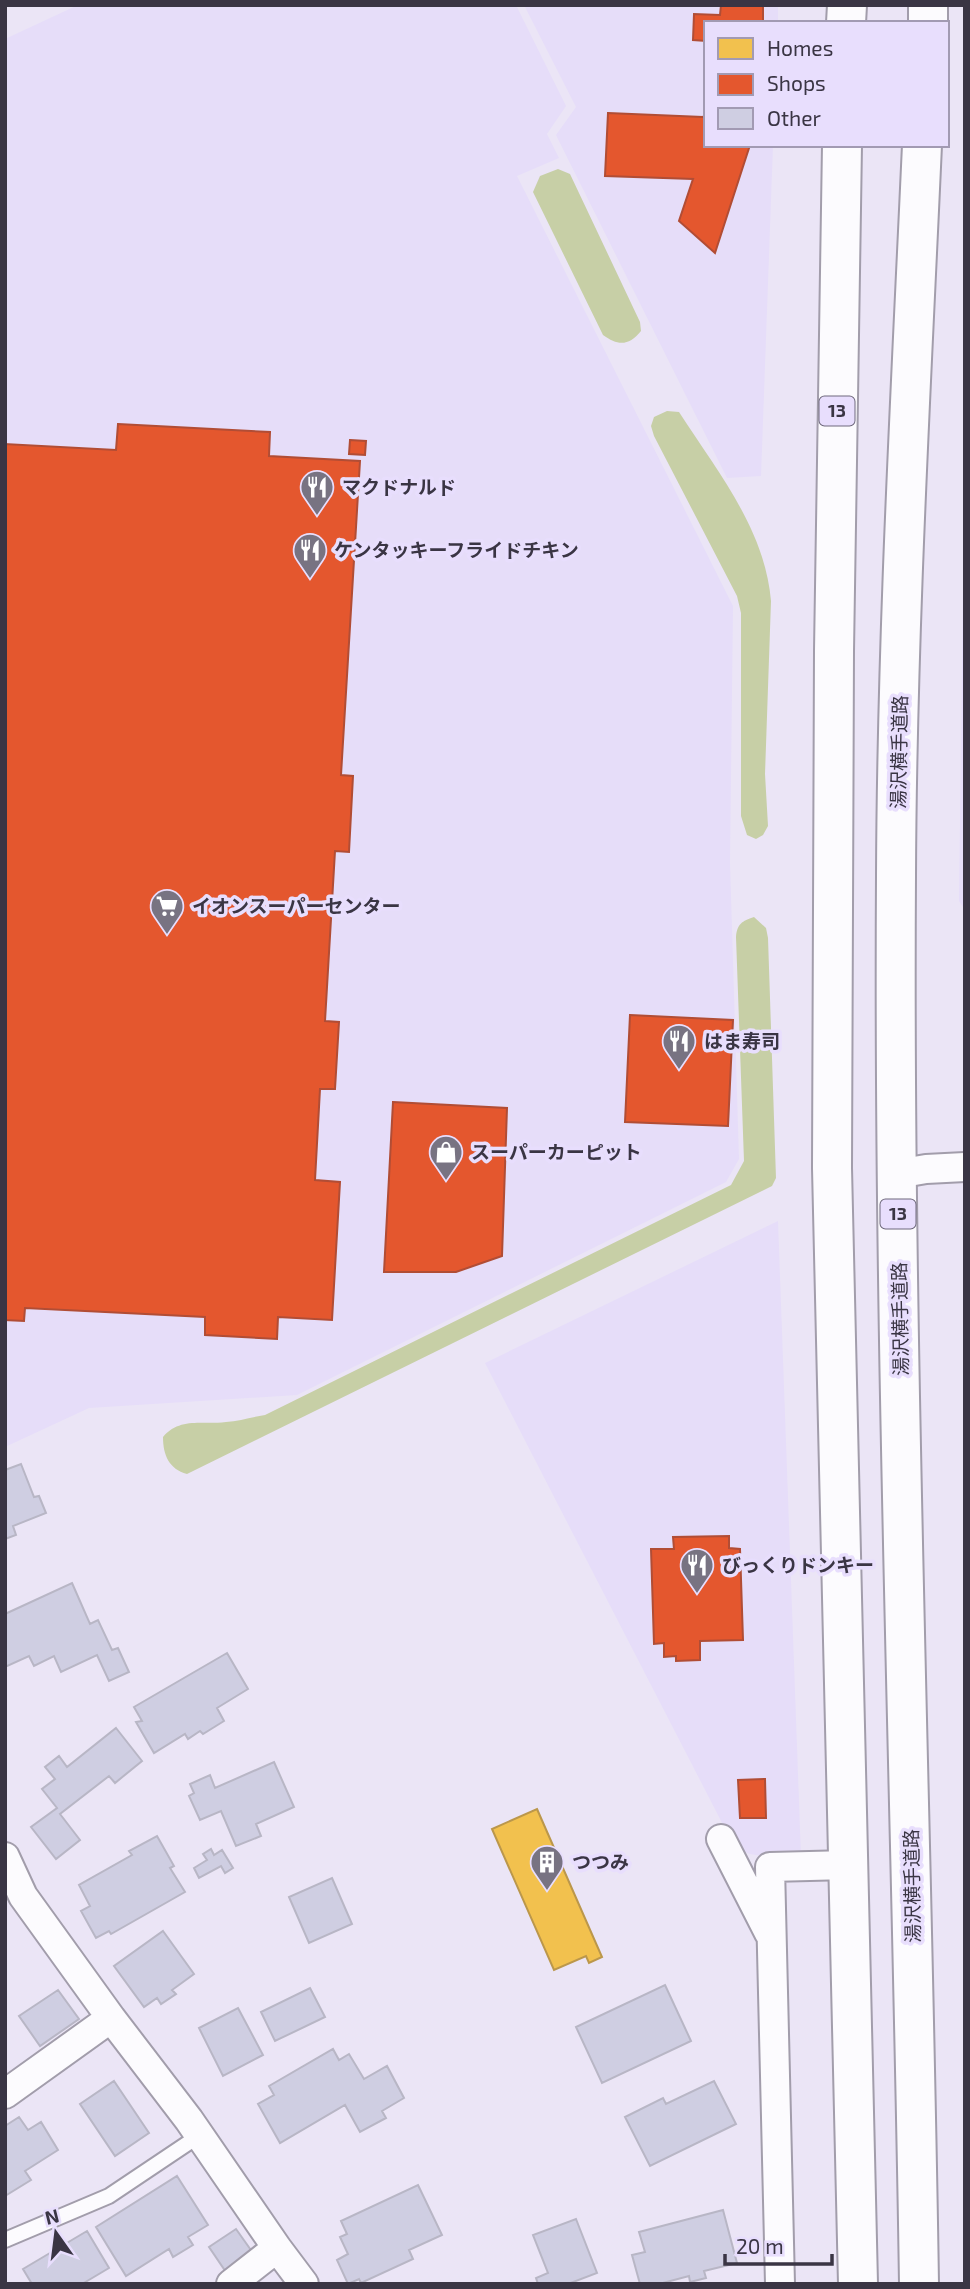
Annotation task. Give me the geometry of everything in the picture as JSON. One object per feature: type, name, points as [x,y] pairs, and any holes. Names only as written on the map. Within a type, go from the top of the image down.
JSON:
[{"type":"highway","name":"13","points":[[842,147],[834,651],[832,1168],[858,2284]]},
{"type":"highway","name":"湯沢横手道路","points":[[919,2284],[897,1174],[896,871],[902,616],[922,147]]},
{"type":"street","points":[[897,1174],[965,1167]]},
{"type":"street","points":[[721,1839],[772,1938]]},
{"type":"street","points":[[5,1857],[23,1896],[200,2135],[276,2248],[304,2284]]},
{"type":"street","points":[[780,2284],[770,1867],[849,1865]]},
{"type":"street","points":[[5,2094],[111,2018]]},
{"type":"street","points":[[231,2284],[276,2248]]},
{"type":"lane","points":[[5,2241],[109,2196],[200,2135]]},
{"type":"shaded area","points":[[78,5],[516,5],[566,106],[547,134],[559,158],[517,176],[733,606],[730,863],[739,1159],[726,1182],[297,1395],[89,1408],[5,1447],[5,39]]},
{"type":"shaded area","points":[[524,5],[778,5],[778,21],[704,21],[704,147],[773,147],[761,476],[727,478],[556,135],[576,107]]},
{"type":"shaded area","points":[[965,431],[965,910],[959,901]]},
{"type":"shaded area","points":[[778,1221],[801,1857],[776,1858],[750,1854],[735,1848],[485,1363]]},
{"type":"green space","points":[[558,169],[570,174],[640,322],[641,331],[628,342],[618,343],[603,335],[533,192],[540,176]]},
{"type":"green space","points":[[667,411],[679,412],[723,479],[749,525],[767,575],[771,601],[765,774],[768,826],[763,835],[756,839],[747,835],[741,816],[741,613],[737,596],[654,436],[651,426],[654,417]]},
{"type":"green space","points":[[754,917],[766,928],[768,938],[776,1178],[772,1186],[187,1474],[171,1465],[164,1450],[163,1437],[177,1427],[265,1415],[731,1185],[744,1161],[736,937],[741,924]]},
{"type":"building: Homes","name":"つつみ","points":[[537,1809],[602,1957],[589,1963],[586,1956],[554,1970],[492,1829]]},
{"type":"building: Shops","points":[[721,5],[763,5],[763,21],[704,21],[704,41],[693,40],[694,14],[720,15]]},
{"type":"building: Shops","points":[[608,113],[704,116],[704,147],[749,147],[715,253],[679,221],[693,179],[605,176]]},
{"type":"building: Shops","name":"イオンスーパーセンター","points":[[118,424],[270,432],[269,456],[360,461],[341,775],[353,776],[349,852],[335,851],[325,1021],[339,1022],[335,1089],[320,1089],[315,1180],[340,1182],[332,1320],[278,1317],[277,1339],[205,1335],[205,1317],[25,1308],[24,1321],[5,1320],[5,444],[116,450]]},
{"type":"building: Shops","points":[[350,440],[366,441],[365,455],[349,454]]},
{"type":"building: Shops","name":"はま寿司","points":[[630,1015],[733,1020],[728,1126],[625,1122]]},
{"type":"building: Shops","name":"スーパーカーピット","points":[[393,1102],[507,1108],[502,1256],[456,1272],[384,1272]]},
{"type":"building: Shops","name":"びっくりドンキー","points":[[729,1536],[729,1548],[740,1549],[743,1640],[700,1641],[700,1660],[676,1661],[676,1656],[664,1657],[664,1643],[654,1644],[651,1549],[674,1549],[673,1537]]},
{"type":"building: Shops","points":[[765,1779],[766,1818],[740,1818],[738,1780]]},
{"type":"building: Other","points":[[21,1464],[34,1497],[39,1496],[46,1513],[13,1526],[16,1535],[5,1539],[5,1470]]},
{"type":"building: Other","points":[[72,1583],[90,1624],[98,1620],[112,1650],[118,1648],[129,1672],[109,1681],[97,1655],[61,1672],[54,1656],[34,1666],[29,1656],[5,1667],[5,1614]]},
{"type":"building: Other","points":[[227,1653],[248,1689],[217,1708],[224,1721],[203,1734],[200,1731],[188,1739],[185,1734],[154,1753],[136,1722],[142,1721],[134,1707]]},
{"type":"building: Other","points":[[116,1728],[142,1761],[115,1783],[109,1776],[60,1814],[80,1840],[56,1859],[31,1827],[57,1808],[42,1789],[55,1779],[45,1767],[59,1756],[67,1767]]},
{"type":"building: Other","points":[[274,1762],[294,1807],[256,1824],[261,1836],[236,1846],[221,1811],[200,1820],[189,1796],[194,1793],[190,1784],[210,1775],[215,1788]]},
{"type":"building: Other","points":[[157,1836],[174,1866],[170,1868],[185,1892],[111,1934],[109,1931],[96,1938],[81,1911],[90,1906],[79,1885],[132,1855],[129,1851]]},
{"type":"building: Other","points":[[211,1849],[214,1855],[222,1850],[233,1868],[225,1873],[221,1866],[199,1878],[194,1868],[207,1860],[203,1854]]},
{"type":"building: Other","points":[[332,1878],[352,1924],[309,1943],[289,1897]]},
{"type":"building: Other","points":[[163,1931],[194,1974],[172,1990],[176,1994],[161,2004],[157,1998],[144,2007],[114,1966]]},
{"type":"building: Other","points":[[665,1985],[691,2041],[602,2083],[576,2027]]},
{"type":"building: Other","points":[[310,1988],[325,2017],[275,2041],[261,2012]]},
{"type":"building: Other","points":[[58,1990],[79,2019],[40,2046],[19,2016]]},
{"type":"building: Other","points":[[238,2008],[263,2055],[223,2076],[199,2028]]},
{"type":"building: Other","points":[[333,2049],[339,2060],[349,2054],[364,2079],[387,2066],[404,2098],[382,2111],[386,2118],[360,2132],[345,2105],[280,2143],[258,2104],[274,2095],[269,2086]]},
{"type":"building: Other","points":[[114,2081],[149,2133],[115,2156],[80,2104]]},
{"type":"building: Other","points":[[714,2081],[736,2124],[650,2166],[625,2117],[663,2098],[666,2104]]},
{"type":"building: Other","points":[[19,2117],[28,2130],[41,2122],[58,2150],[25,2171],[31,2180],[5,2196],[5,2126]]},
{"type":"building: Other","points":[[177,2176],[208,2225],[188,2237],[193,2245],[173,2257],[169,2249],[126,2276],[96,2227]]},
{"type":"building: Other","points":[[418,2185],[442,2235],[409,2250],[413,2259],[361,2283],[359,2279],[348,2284],[337,2260],[348,2254],[340,2237],[347,2234],[341,2221]]},
{"type":"building: Other","points":[[723,2210],[737,2263],[704,2271],[706,2278],[690,2282],[689,2276],[659,2284],[640,2284],[632,2255],[645,2252],[639,2232]]},
{"type":"building: Other","points":[[576,2219],[597,2273],[568,2284],[538,2284],[536,2278],[548,2273],[533,2235]]},
{"type":"building: Other","points":[[236,2229],[253,2253],[226,2272],[209,2247]]},
{"type":"building: Other","points":[[87,2231],[109,2268],[82,2284],[32,2284],[23,2269]]},
{"type":"place","name":"マクドナルド","points":[[317,517]]},
{"type":"place","name":"ケンタッキーフライドチキン","points":[[310,580]]},
{"type":"place","name":"イオンスーパーセンター","points":[[167,936]]},
{"type":"place","name":"はま寿司","points":[[679,1071]]},
{"type":"place","name":"スーパーカーピット","points":[[446,1182]]},
{"type":"place","name":"びっくりドンキー","points":[[697,1595]]},
{"type":"place","name":"つつみ","points":[[547,1892]]}]
